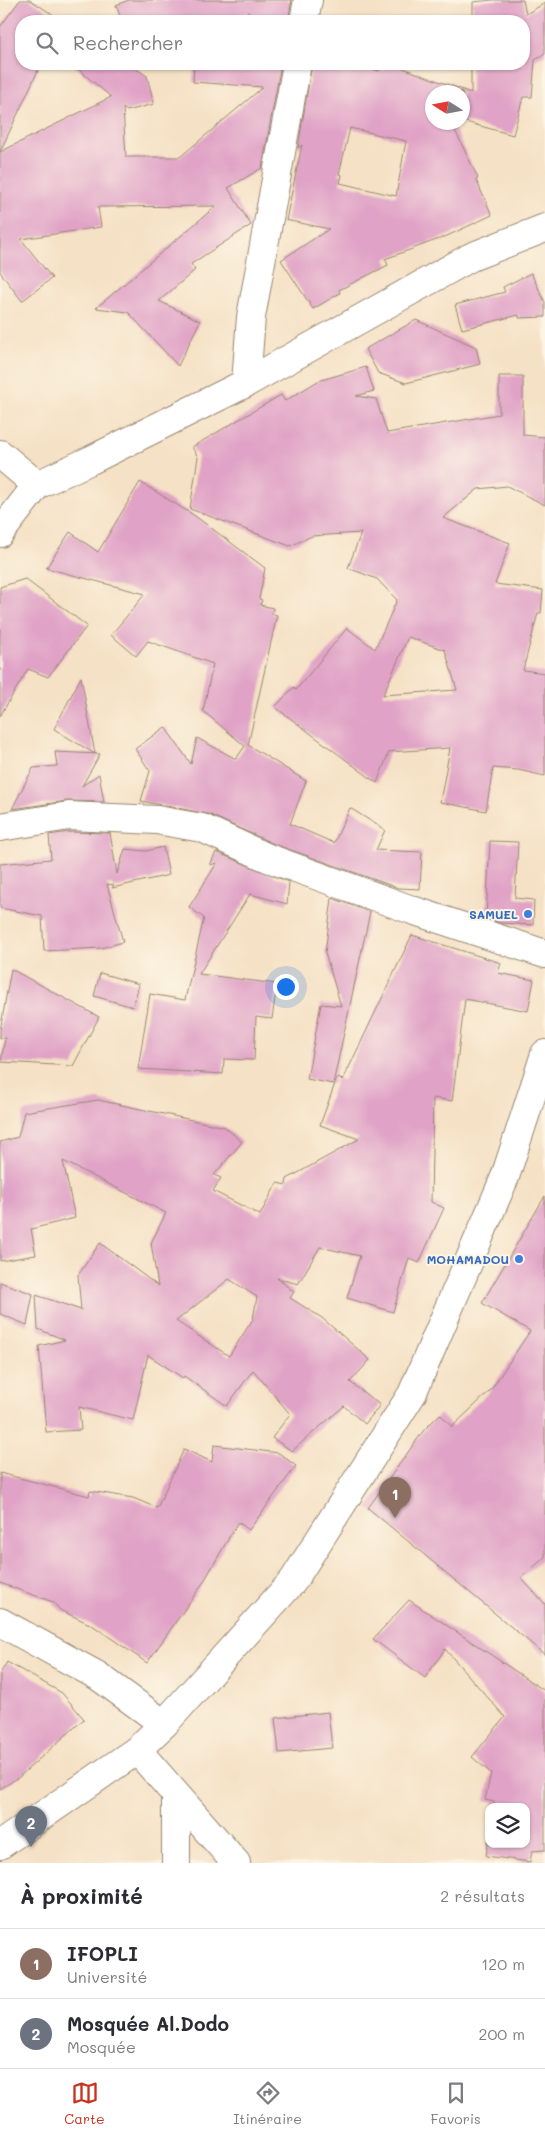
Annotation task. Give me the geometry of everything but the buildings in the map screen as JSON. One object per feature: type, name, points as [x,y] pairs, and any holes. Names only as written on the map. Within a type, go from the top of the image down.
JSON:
[{"type":"street","points":[[305,15],[308,0]]},
{"type":"street","points":[[246,383],[251,317],[295,70]]},
{"type":"street","points":[[0,533],[37,485],[246,383],[471,257],[545,228]]},
{"type":"street","points":[[0,454],[37,485]]},
{"type":"street","points":[[0,826],[69,816],[157,820],[202,828],[277,861],[412,910],[545,954]]},
{"type":"street","points":[[0,1845],[138,1750],[294,1581],[412,1394],[505,1177],[545,1054]]},
{"type":"street","points":[[0,1622],[98,1676],[164,1724]]},
{"type":"street","points":[[138,1750],[236,1863]]},
{"type":"street","points":[[176,1796],[176,1863]]},
{"type":"place","name":"SAMUEL","points":[[528,914]]},
{"type":"place","name":"MOHAMADOU","points":[[519,1259]]},
{"type":"place","name":"IFOPLI","points":[[395,1518]]},
{"type":"place","name":"Mosquée Al.Dodo","points":[[31,1847]]}]
